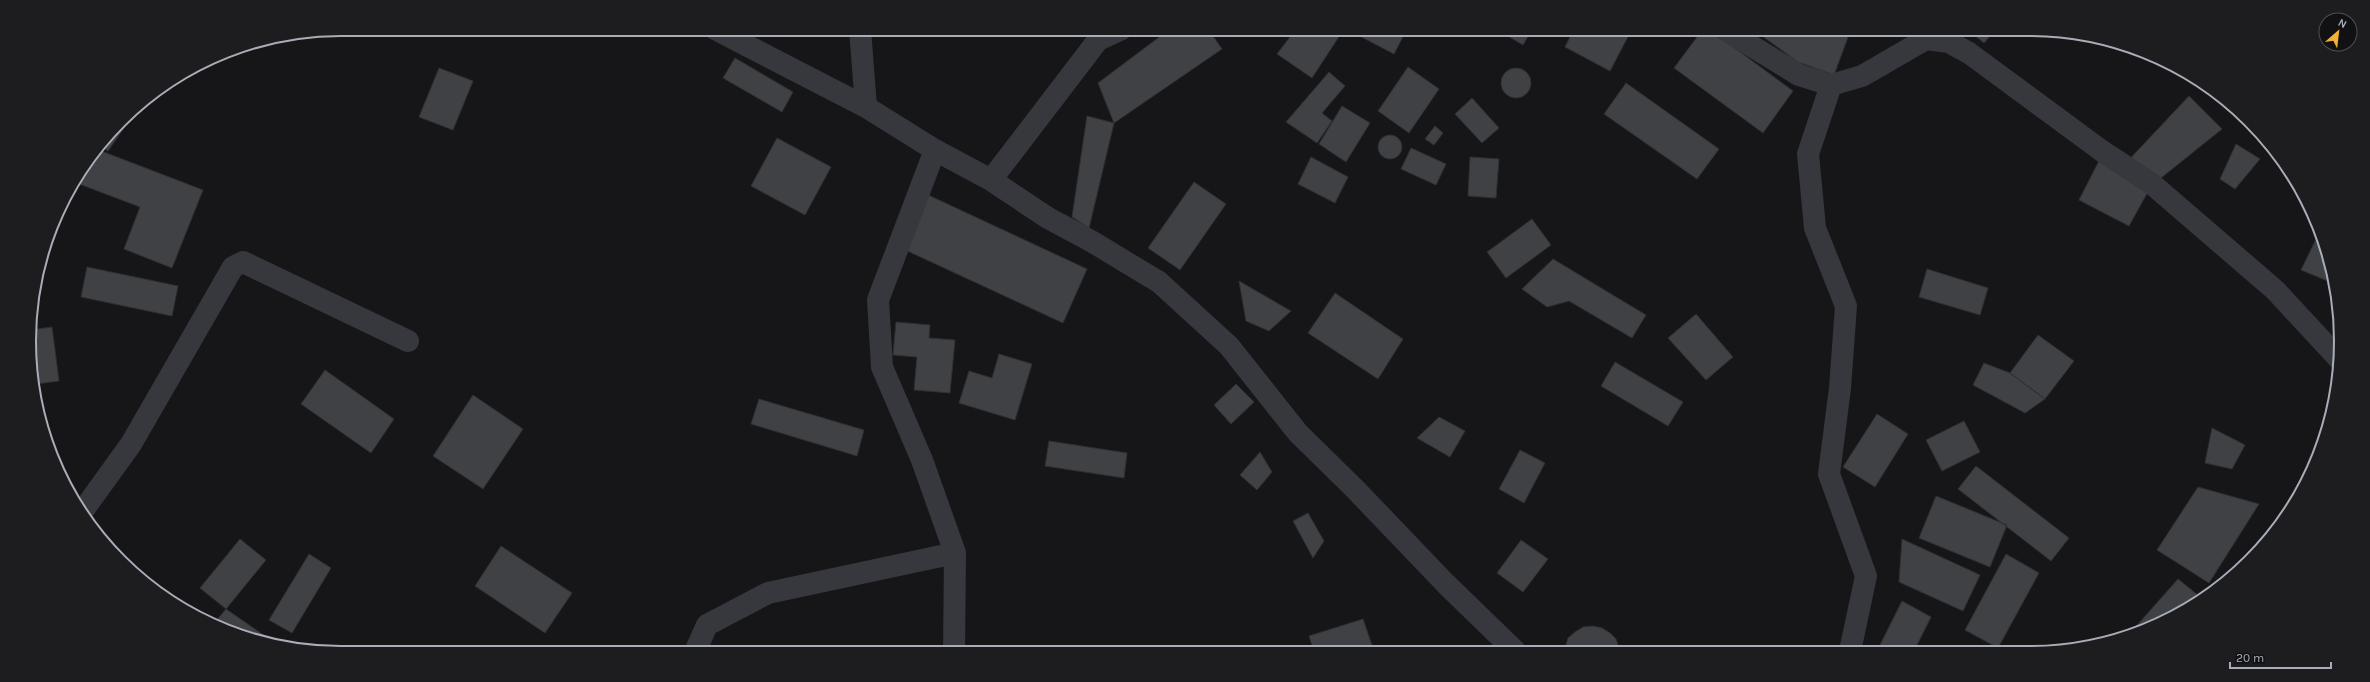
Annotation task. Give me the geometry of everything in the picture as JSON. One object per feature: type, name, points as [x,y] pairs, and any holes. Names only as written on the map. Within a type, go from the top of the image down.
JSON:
[{"type":"street","points":[[729,36],[866,107],[935,150],[991,180],[1048,218],[1091,240],[1165,287],[1229,346],[1298,433],[1504,646]]},
{"type":"street","points":[[861,36],[866,107]]},
{"type":"street","points":[[991,180],[1098,40],[1107,36]]},
{"type":"street","points":[[1736,36],[1799,74],[1831,85],[1862,76],[1926,39],[1949,42],[1969,53],[2102,152],[2152,184],[2275,290],[2333,353]]},
{"type":"street","points":[[1831,85],[1808,154],[1815,228],[1846,306],[1840,388],[1829,474],[1866,576],[1851,646]]},
{"type":"street","points":[[935,150],[878,300],[882,367],[922,460],[955,553],[954,646]]},
{"type":"street","points":[[85,507],[131,444],[233,267],[244,262],[408,341]]},
{"type":"street","points":[[698,646],[707,625],[768,593],[955,553]]},
{"type":"building","points":[[1161,36],[1213,36],[1222,49],[1114,123],[1098,83]]},
{"type":"building","points":[[1291,36],[1339,36],[1312,78],[1277,54]]},
{"type":"building","points":[[1360,36],[1403,36],[1394,54]]},
{"type":"building","points":[[1508,36],[1528,36],[1523,45]]},
{"type":"building","points":[[1570,36],[1628,36],[1610,71],[1565,47]]},
{"type":"building","points":[[1698,36],[1718,36],[1793,91],[1763,133],[1674,68]]},
{"type":"building","points":[[1762,36],[1848,36],[1834,75],[1798,62]]},
{"type":"building","points":[[1976,36],[1990,36],[1984,43]]},
{"type":"building","points":[[735,58],[793,92],[782,112],[723,78]]},
{"type":"building","points":[[1408,67],[1439,89],[1409,133],[1378,111]]},
{"type":"building","points":[[439,68],[473,81],[453,130],[419,117]]},
{"type":"building","points":[[1516,68],[1527,72],[1531,83],[1527,94],[1516,98],[1505,94],[1501,83],[1505,72]]},
{"type":"building","points":[[1329,72],[1345,86],[1322,113],[1332,121],[1317,143],[1286,122]]},
{"type":"building","points":[[1626,83],[1719,149],[1697,179],[1604,114]]},
{"type":"building","points":[[2189,96],[2222,129],[2156,182],[2125,164]]},
{"type":"building","points":[[1472,98],[1499,128],[1482,143],[1455,114]]},
{"type":"building","points":[[1342,106],[1370,123],[1346,162],[1319,144]]},
{"type":"building","points":[[1087,116],[1114,123],[1089,228],[1072,217]]},
{"type":"building","points":[[127,123],[108,151],[104,149]]},
{"type":"building","points":[[1435,126],[1443,133],[1434,145],[1425,139]]},
{"type":"building","points":[[1390,135],[1398,139],[1402,147],[1398,155],[1390,159],[1382,155],[1378,147],[1382,139]]},
{"type":"building","points":[[777,138],[831,167],[805,215],[751,186]]},
{"type":"building","points":[[2236,144],[2260,159],[2235,189],[2220,179]]},
{"type":"building","points":[[1411,148],[1446,164],[1436,185],[1401,169]]},
{"type":"building","points":[[102,151],[203,190],[172,268],[124,249],[140,207],[79,184]]},
{"type":"building","points":[[1311,157],[1348,177],[1335,203],[1298,184]]},
{"type":"building","points":[[1470,157],[1499,159],[1496,198],[1468,196]]},
{"type":"building","points":[[2099,161],[2150,188],[2129,226],[2079,200]]},
{"type":"building","points":[[1194,182],[1226,204],[1180,270],[1148,248]]},
{"type":"building","points":[[926,194],[1087,269],[1063,323],[901,248]]},
{"type":"building","points":[[1532,219],[1551,245],[1506,278],[1487,252]]},
{"type":"building","points":[[2316,239],[2328,281],[2301,270]]},
{"type":"building","points":[[1553,259],[1646,315],[1632,338],[1569,301],[1547,307],[1522,289]]},
{"type":"building","points":[[87,267],[178,286],[172,316],[81,297]]},
{"type":"building","points":[[1927,269],[1988,288],[1980,315],[1919,297]]},
{"type":"building","points":[[1239,281],[1291,311],[1269,331],[1246,321]]},
{"type":"building","points":[[1335,293],[1403,339],[1378,379],[1308,333]]},
{"type":"building","points":[[1696,314],[1733,357],[1706,380],[1668,338]]},
{"type":"building","points":[[896,322],[930,325],[929,338],[955,340],[950,393],[914,390],[917,357],[893,355]]},
{"type":"building","points":[[52,327],[59,381],[39,384],[37,361],[37,329]]},
{"type":"building","points":[[2038,335],[2074,361],[2045,399],[2010,373]]},
{"type":"building","points":[[999,354],[1032,364],[1015,420],[959,403],[969,371],[992,378]]},
{"type":"building","points":[[1615,362],[1683,402],[1668,426],[1601,386]]},
{"type":"building","points":[[1984,363],[2010,373],[2045,399],[2025,413],[1973,385]]},
{"type":"building","points":[[325,370],[394,419],[371,453],[301,404]]},
{"type":"building","points":[[1236,384],[1254,402],[1231,424],[1214,405]]},
{"type":"building","points":[[473,395],[523,429],[483,489],[433,456]]},
{"type":"building","points":[[759,399],[864,430],[857,456],[751,424]]},
{"type":"building","points":[[1877,414],[1908,434],[1875,487],[1843,467]]},
{"type":"building","points":[[1439,417],[1465,431],[1450,457],[1417,438]]},
{"type":"building","points":[[1964,421],[1980,452],[1942,471],[1926,440]]},
{"type":"building","points":[[2212,428],[2245,445],[2232,469],[2205,463]]},
{"type":"building","points":[[1049,441],[1127,453],[1124,478],[1045,466]]},
{"type":"building","points":[[1520,450],[1545,463],[1524,503],[1499,489]]},
{"type":"building","points":[[1260,452],[1272,472],[1257,490],[1240,475]]},
{"type":"building","points":[[1976,466],[2069,538],[2051,561],[1958,489]]},
{"type":"building","points":[[2198,487],[2259,504],[2209,583],[2157,550]]},
{"type":"building","points":[[1936,496],[2007,525],[1990,567],[1919,538]]},
{"type":"building","points":[[1308,513],[1324,541],[1313,558],[1293,521]]},
{"type":"building","points":[[240,539],[266,560],[226,609],[200,588]]},
{"type":"building","points":[[1902,539],[1980,575],[1963,611],[1899,582]]},
{"type":"building","points":[[1521,540],[1548,559],[1523,592],[1497,573]]},
{"type":"building","points":[[501,546],[572,593],[545,633],[475,586]]},
{"type":"building","points":[[309,554],[331,568],[292,633],[269,620]]},
{"type":"building","points":[[2006,554],[2039,573],[1999,646],[1994,646],[1965,630]]},
{"type":"building","points":[[2178,579],[2198,595],[2164,615],[2136,627]]},
{"type":"building","points":[[1902,601],[1931,617],[1916,646],[1880,646]]},
{"type":"building","points":[[226,609],[266,637],[243,630],[217,620]]},
{"type":"building","points":[[1363,619],[1372,646],[1312,646],[1309,636]]},
{"type":"building","points":[[1593,626],[1602,628],[1616,639],[1618,646],[1566,646],[1568,638],[1583,627]]}]
